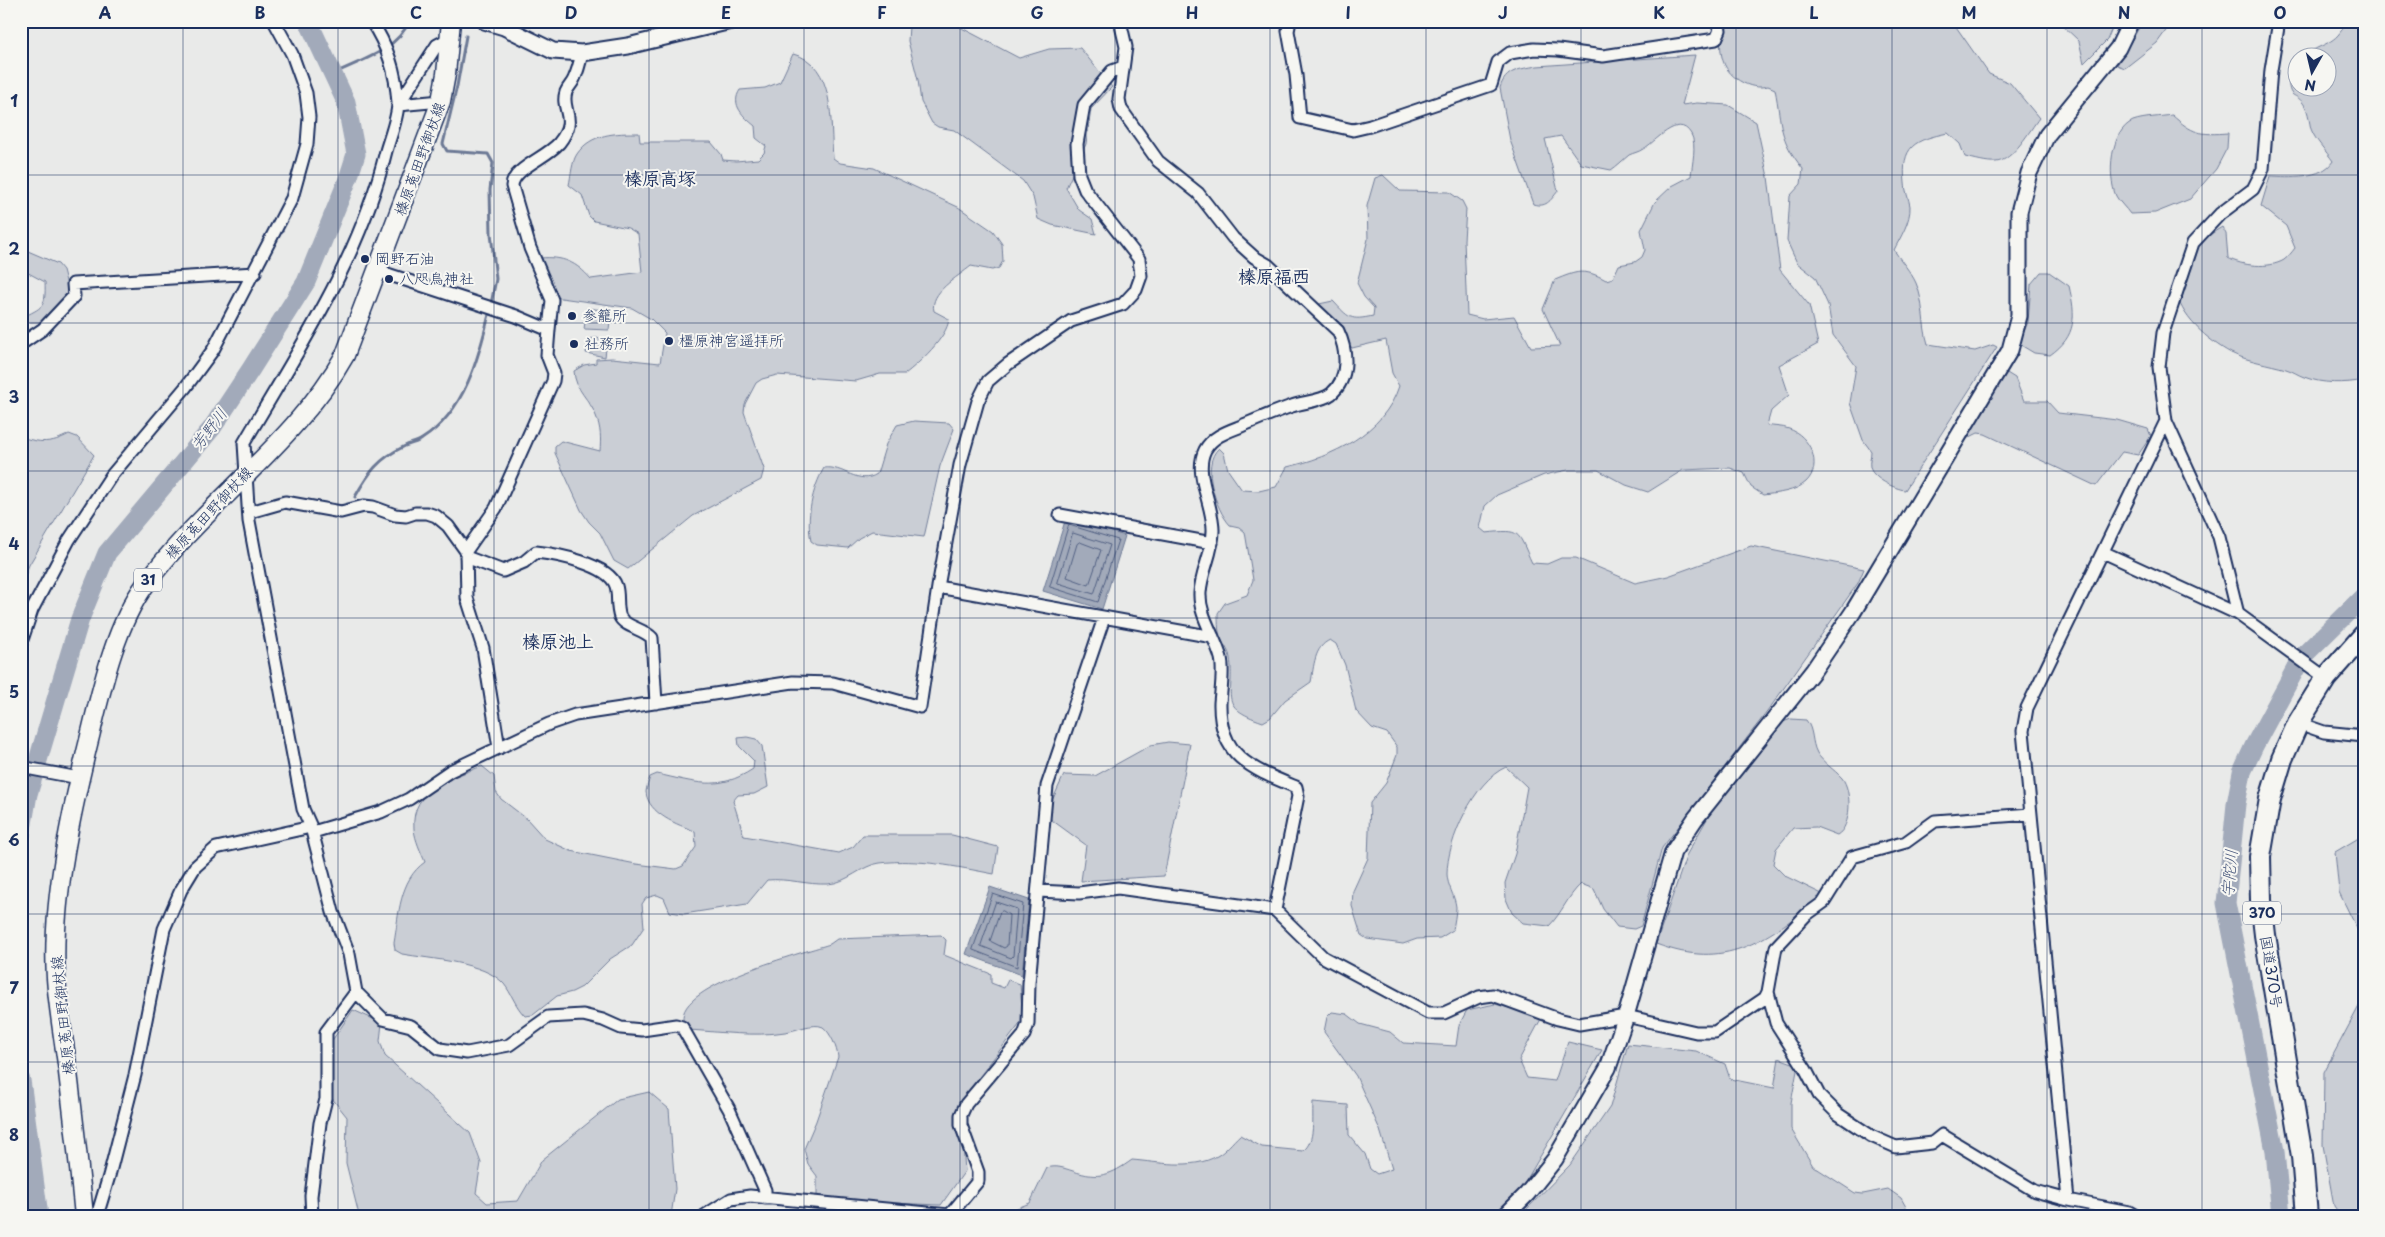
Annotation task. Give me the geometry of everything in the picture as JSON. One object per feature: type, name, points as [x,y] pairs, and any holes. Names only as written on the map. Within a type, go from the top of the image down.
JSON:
[{"type":"highway","name":"国道370号","points":[[2307,1216],[2302,1156],[2265,935],[2260,857],[2270,799],[2282,759],[2298,723],[2323,676],[2364,635]]},
{"type":"main road","name":"榛原菟田野御杖線","points":[[84,1216],[56,978],[56,936],[74,777],[98,699],[128,614],[143,587],[166,559],[298,420],[329,383],[345,354],[442,101],[451,29]]},
{"type":"street","points":[[21,643],[32,610],[69,540],[110,476],[185,388],[213,350],[255,273],[292,198],[307,144],[309,117],[306,93],[292,54],[274,21]]},
{"type":"street","points":[[371,21],[383,39],[391,60],[398,105]]},
{"type":"street","points":[[484,21],[504,27],[553,51],[582,53],[628,46],[731,21]]},
{"type":"street","points":[[1120,21],[1126,47],[1119,99],[1121,109],[1142,141],[1158,161],[1198,193],[1233,238],[1254,257],[1268,265],[1338,331],[1345,346],[1344,371],[1340,384],[1330,395],[1290,406],[1218,436],[1206,448],[1201,462],[1213,530],[1208,564],[1201,580],[1200,596],[1204,616],[1221,660],[1220,724],[1235,754],[1260,772],[1296,787],[1298,796],[1275,910]]},
{"type":"street","points":[[1290,21],[1288,32],[1296,74],[1300,118],[1353,130],[1454,99],[1491,85],[1498,62],[1510,53],[1534,49],[1603,56],[1679,45],[1716,39],[1720,30],[1717,21]]},
{"type":"street","points":[[1505,1216],[1555,1159],[1608,1068],[1626,1016],[1674,852],[1695,819],[1812,671],[1853,612],[2010,350],[2019,316],[2019,212],[2029,173],[2047,135],[2118,48],[2131,21]]},
{"type":"street","points":[[2238,614],[2220,537],[2166,421],[2159,367],[2163,332],[2170,306],[2193,242],[2220,214],[2253,189],[2263,170],[2271,70],[2279,21]]},
{"type":"street","points":[[451,29],[437,45],[398,105],[377,190],[353,249],[326,304],[244,443],[245,474],[250,512],[249,521],[304,809],[312,830],[333,912],[349,954],[356,992],[383,1019],[411,1026],[428,1037],[440,1049],[468,1053],[509,1045],[548,1017],[583,1015],[603,1020],[621,1028],[642,1030],[676,1025],[682,1027],[729,1109],[765,1190],[765,1198]]},
{"type":"street","points":[[466,554],[496,508],[553,381],[554,372],[547,355],[552,300],[530,248],[512,186],[512,180],[518,173],[549,153],[565,135],[570,116],[565,94],[578,69],[582,53]]},
{"type":"street","points":[[97,1216],[135,1075],[164,929],[181,890],[195,867],[216,848],[312,830],[388,809],[409,799],[450,771],[575,715],[793,682],[832,683],[920,707],[938,587],[960,465],[978,401],[988,382],[1008,364],[1070,321],[1123,304],[1136,290],[1141,276],[1140,259],[1085,190],[1079,175],[1077,144],[1084,105],[1112,72],[1123,67]]},
{"type":"street","points":[[398,105],[442,101]]},
{"type":"street","points":[[378,271],[480,304],[549,330]]},
{"type":"street","points":[[21,344],[42,329],[74,296],[73,284],[255,273]]},
{"type":"street","points":[[2068,1200],[2023,730],[2027,708],[2166,421]]},
{"type":"street","points":[[250,512],[284,502],[341,512],[364,506],[373,506],[395,515],[406,516],[415,513],[427,513],[436,516],[448,526],[466,554],[467,598],[483,648],[499,748]]},
{"type":"street","points":[[1060,515],[1212,543]]},
{"type":"street","points":[[466,554],[503,571],[524,562],[536,552],[554,554],[590,565],[608,575],[616,584],[620,617],[647,632],[652,638],[656,703]]},
{"type":"street","points":[[2103,552],[2238,614],[2323,676]]},
{"type":"street","points":[[938,587],[1213,637]]},
{"type":"street","points":[[704,1216],[731,1199],[750,1196],[949,1215],[978,1182],[978,1172],[961,1125],[961,1115],[966,1104],[1024,1035],[1028,1024],[1029,983],[1047,786],[1104,618]]},
{"type":"street","points":[[2298,723],[2324,732],[2364,736]]},
{"type":"street","points":[[21,767],[74,777]]},
{"type":"street","points":[[2031,814],[1935,821],[1906,842],[1852,857],[1824,902],[1806,915],[1776,948],[1768,992],[1776,1023],[1806,1070],[1819,1095],[1838,1114],[1871,1136],[1896,1147],[1932,1143],[1942,1135],[2035,1191],[2068,1200],[2129,1212],[2136,1216]]},
{"type":"street","points":[[1038,891],[1079,893],[1118,888],[1275,910],[1324,957],[1428,1014],[1444,1013],[1479,997],[1493,995],[1558,1019],[1579,1024],[1626,1016],[1696,1032],[1714,1032],[1757,1004],[1768,992]]},
{"type":"street","points":[[312,1216],[311,1196],[319,1133],[326,1099],[326,1032],[356,992]]},
{"type":"shaded area","points":[[1718,21],[1952,21],[1989,74],[2010,83],[2039,118],[2015,151],[1996,162],[1965,157],[1960,144],[1948,133],[1918,142],[1912,147],[1905,161],[1905,186],[1910,212],[1905,229],[1894,250],[1919,290],[1928,344],[1975,351],[1993,345],[1997,347],[1905,490],[1884,482],[1872,471],[1870,465],[1871,451],[1863,440],[1850,403],[1856,366],[1833,335],[1828,305],[1815,277],[1797,263],[1787,241],[1790,196],[1801,184],[1803,169],[1785,140],[1775,89],[1768,86],[1761,87],[1747,84],[1728,71],[1722,57]]},
{"type":"shaded area","points":[[2058,21],[2115,21],[2107,40],[2084,63],[2079,41]]},
{"type":"shaded area","points":[[2143,21],[2173,21],[2157,43],[2125,68],[2117,65]]},
{"type":"shaded area","points":[[2346,21],[2364,21],[2364,380],[2334,383],[2311,379],[2286,369],[2244,358],[2222,348],[2204,335],[2188,318],[2178,298],[2176,288],[2187,259],[2202,241],[2222,227],[2226,234],[2228,258],[2234,261],[2248,265],[2271,265],[2285,259],[2295,248],[2286,226],[2261,206],[2270,176],[2305,176],[2314,174],[2328,167],[2333,161],[2313,133],[2305,106],[2297,98],[2338,98],[2338,48],[2318,48],[2328,43],[2342,29]]},
{"type":"shaded area","points":[[933,23],[956,25],[1019,58],[1049,49],[1080,48],[1112,87],[1091,109],[1086,144],[1066,188],[1079,210],[1092,219],[1096,234],[1052,225],[1038,219],[1033,197],[1023,181],[954,130],[938,127],[932,123],[921,102],[918,80],[908,41],[909,26]]},
{"type":"shaded area","points":[[793,54],[807,60],[817,70],[824,82],[830,112],[833,158],[840,163],[874,168],[958,207],[993,231],[1002,244],[1003,261],[999,268],[992,270],[971,266],[940,291],[934,304],[934,311],[949,319],[947,326],[932,349],[905,374],[880,374],[856,381],[777,375],[762,379],[756,383],[745,404],[744,412],[764,469],[761,480],[693,516],[628,569],[614,561],[600,533],[581,510],[555,453],[555,446],[561,441],[600,451],[598,420],[577,384],[574,371],[584,365],[596,363],[596,359],[612,358],[660,363],[665,333],[651,319],[632,308],[554,297],[540,258],[556,258],[568,261],[580,268],[591,279],[642,272],[638,234],[628,228],[594,221],[589,216],[582,195],[569,185],[577,154],[589,142],[597,138],[613,134],[639,133],[640,142],[711,142],[721,154],[723,160],[758,159],[764,153],[766,146],[756,138],[755,126],[737,106],[737,95],[740,90],[765,88],[780,82]]},
{"type":"shaded area","points":[[1695,55],[1682,105],[1697,103],[1728,105],[1756,122],[1768,177],[1780,270],[1809,305],[1818,344],[1779,365],[1789,395],[1771,411],[1767,425],[1786,428],[1803,437],[1812,451],[1814,459],[1811,475],[1806,482],[1797,488],[1786,492],[1763,495],[1751,487],[1744,473],[1730,468],[1683,470],[1648,492],[1626,485],[1598,470],[1568,470],[1544,475],[1497,495],[1485,506],[1480,528],[1486,533],[1512,532],[1517,534],[1524,544],[1532,563],[1547,564],[1561,558],[1576,558],[1635,583],[1668,576],[1751,546],[1864,569],[1858,583],[1767,712],[1662,848],[1641,926],[1634,929],[1617,927],[1603,909],[1594,889],[1581,884],[1549,926],[1523,923],[1512,913],[1506,899],[1505,883],[1515,854],[1527,787],[1506,767],[1494,774],[1483,785],[1473,798],[1457,829],[1448,861],[1447,874],[1456,907],[1453,930],[1440,938],[1417,939],[1403,944],[1367,939],[1361,935],[1352,906],[1353,891],[1368,858],[1370,803],[1386,783],[1397,755],[1397,747],[1387,733],[1372,728],[1356,711],[1345,665],[1336,644],[1330,640],[1318,652],[1311,682],[1285,700],[1270,718],[1263,722],[1238,710],[1233,704],[1230,690],[1230,658],[1220,637],[1218,613],[1225,603],[1247,595],[1253,580],[1245,532],[1239,527],[1230,525],[1215,498],[1210,475],[1213,455],[1219,448],[1224,453],[1228,470],[1242,490],[1259,491],[1276,487],[1287,467],[1321,457],[1354,440],[1369,430],[1392,403],[1399,386],[1392,373],[1386,340],[1352,348],[1319,304],[1333,301],[1347,315],[1354,318],[1373,316],[1374,308],[1364,297],[1357,283],[1368,239],[1367,206],[1375,178],[1383,175],[1400,191],[1449,192],[1462,201],[1466,209],[1464,240],[1467,315],[1483,319],[1514,316],[1531,347],[1560,346],[1543,309],[1555,280],[1575,273],[1586,272],[1606,280],[1613,278],[1619,265],[1635,262],[1642,257],[1645,250],[1641,230],[1655,202],[1672,186],[1691,176],[1694,149],[1693,138],[1686,128],[1680,126],[1673,127],[1648,146],[1629,155],[1611,170],[1581,164],[1561,136],[1545,139],[1558,191],[1545,204],[1533,204],[1510,140],[1500,88],[1502,82],[1514,71],[1537,66]]},
{"type":"shaded area","points":[[2172,115],[2197,132],[2210,134],[2228,133],[2227,148],[2216,169],[2190,199],[2155,213],[2130,214],[2117,198],[2113,187],[2112,155],[2119,134],[2125,126],[2133,121]]},
{"type":"shaded area","points":[[21,248],[58,264],[63,270],[69,293],[44,322],[21,322],[21,318],[42,306],[45,297],[45,282],[21,269]]},
{"type":"shaded area","points":[[2041,272],[2049,272],[2069,286],[2073,307],[2070,333],[2059,348],[2050,355],[2034,353],[2019,344],[2028,322],[2031,284]]},
{"type":"shaded area","points":[[587,308],[611,311],[609,330],[584,329]]},
{"type":"shaded area","points":[[588,339],[607,340],[605,357],[586,353]]},
{"type":"shaded area","points":[[2002,370],[2015,378],[2024,401],[2047,401],[2058,413],[2117,420],[2148,429],[2151,436],[2138,455],[2122,452],[2096,486],[1985,434],[1978,433],[1966,439]]},
{"type":"shaded area","points":[[914,421],[949,423],[954,429],[940,466],[924,537],[872,531],[859,538],[848,548],[817,545],[811,541],[809,523],[811,504],[816,485],[824,468],[838,469],[863,478],[877,474],[886,444],[897,425]]},
{"type":"shaded area","points":[[69,434],[77,437],[94,455],[29,565],[21,587],[21,437],[51,441]]},
{"type":"shaded area","points":[[1791,719],[1806,720],[1809,724],[1817,753],[1842,778],[1848,791],[1848,817],[1842,831],[1837,835],[1816,827],[1793,828],[1776,849],[1773,864],[1785,876],[1822,894],[1818,901],[1779,928],[1743,948],[1724,953],[1703,954],[1681,952],[1656,944],[1687,854],[1723,791],[1783,722]]},
{"type":"shaded area","points":[[738,738],[756,739],[762,746],[768,787],[754,794],[738,795],[733,801],[744,836],[839,853],[853,847],[863,835],[952,835],[998,847],[994,874],[937,864],[894,862],[873,864],[842,881],[828,884],[767,880],[747,904],[684,914],[670,912],[664,898],[657,895],[646,898],[642,904],[644,927],[632,945],[610,959],[582,987],[557,996],[533,1015],[525,1016],[504,984],[484,971],[471,966],[402,954],[395,950],[397,921],[405,888],[416,870],[425,862],[418,846],[414,829],[415,815],[419,804],[426,794],[447,780],[482,766],[494,776],[496,792],[501,799],[527,819],[545,839],[571,851],[636,864],[676,869],[683,866],[696,847],[695,831],[665,818],[652,807],[646,792],[650,777],[657,774],[695,782],[717,783],[729,781],[753,769],[754,761],[739,746]]},
{"type":"shaded area","points":[[1168,742],[1190,744],[1164,876],[1081,881],[1086,845],[1049,818],[1051,803],[1064,775],[1095,776],[1151,745]]},
{"type":"shaded area","points":[[2362,836],[2364,837],[2364,943],[2339,892],[2335,852]]},
{"type":"shaded area","points":[[941,935],[946,940],[944,955],[991,974],[991,983],[1004,988],[1008,980],[1020,984],[1023,1020],[963,1098],[960,1107],[965,1171],[941,1205],[817,1200],[817,1176],[808,1164],[804,1149],[816,1121],[838,1057],[829,1033],[819,1026],[761,1034],[689,1030],[683,1015],[692,1001],[711,988],[736,975],[830,944],[837,939]]},
{"type":"shaded area","points":[[2364,997],[2364,1216],[2341,1216],[2334,1206],[2323,1145],[2324,1072]]},
{"type":"shaded area","points":[[1495,1004],[1542,1017],[1519,1060],[1527,1078],[1555,1081],[1568,1042],[1602,1050],[1512,1205],[1496,1216],[984,1216],[988,1213],[1007,1212],[1030,1203],[1047,1168],[1051,1167],[1060,1167],[1082,1174],[1098,1175],[1118,1169],[1132,1160],[1175,1164],[1197,1163],[1220,1154],[1240,1135],[1262,1147],[1303,1151],[1307,1147],[1312,1135],[1313,1102],[1348,1105],[1349,1135],[1365,1154],[1370,1169],[1377,1174],[1392,1169],[1380,1130],[1356,1076],[1324,1032],[1327,1017],[1332,1012],[1347,1014],[1360,1024],[1390,1032],[1403,1043],[1456,1046],[1459,1025],[1467,1010]]},
{"type":"shaded area","points":[[353,1010],[382,1023],[380,1041],[385,1056],[470,1133],[481,1163],[476,1193],[487,1203],[518,1201],[542,1160],[618,1099],[649,1092],[669,1109],[675,1189],[671,1216],[359,1215],[346,1163],[347,1117],[331,1097],[331,1042]]},
{"type":"shaded area","points":[[1628,1044],[1696,1051],[1725,1064],[1730,1079],[1774,1088],[1779,1058],[1798,1065],[1791,1103],[1791,1129],[1813,1166],[1855,1193],[1863,1194],[1888,1189],[1901,1198],[1911,1216],[1520,1216],[1570,1165],[1610,1107]]},
{"type":"water","points":[[1066,518],[1125,536],[1102,609],[1043,591]]},
{"type":"water","points":[[990,887],[1029,900],[1022,975],[966,954]]},
{"type":"waterway","name":"芳野川","points":[[21,835],[28,794],[80,619],[107,553],[212,428],[251,369],[306,282],[348,179],[356,154],[346,102],[308,21]]},
{"type":"waterway","points":[[332,74],[365,60],[387,47],[404,31],[409,21]]},
{"type":"waterway","points":[[466,36],[457,86],[443,144],[447,151],[488,154],[493,163],[490,190],[491,233],[496,279],[491,304]]},
{"type":"waterway","points":[[355,497],[370,473],[381,461],[407,445],[422,439],[437,428],[460,399],[475,364],[490,310]]},
{"type":"waterway","name":"宇陀川","points":[[2281,1216],[2275,1151],[2226,903],[2236,804],[2242,772],[2302,657],[2364,596]]},
{"type":"waterway","name":"芳野川","points":[[21,1080],[39,1216]]},
{"type":"place","name":"岡野石油","points":[[365,259]]},
{"type":"place","name":"八咫烏神社","points":[[389,279]]},
{"type":"place","name":"参籠所","points":[[572,316]]},
{"type":"place","name":"橿原神宮遥拝所","points":[[669,341]]},
{"type":"place","name":"社務所","points":[[574,344]]},
{"type":"district","name":"榛原高塚","points":[[660,179]]},
{"type":"district","name":"榛原福西","points":[[1274,277]]},
{"type":"district","name":"榛原池上","points":[[558,642]]}]
